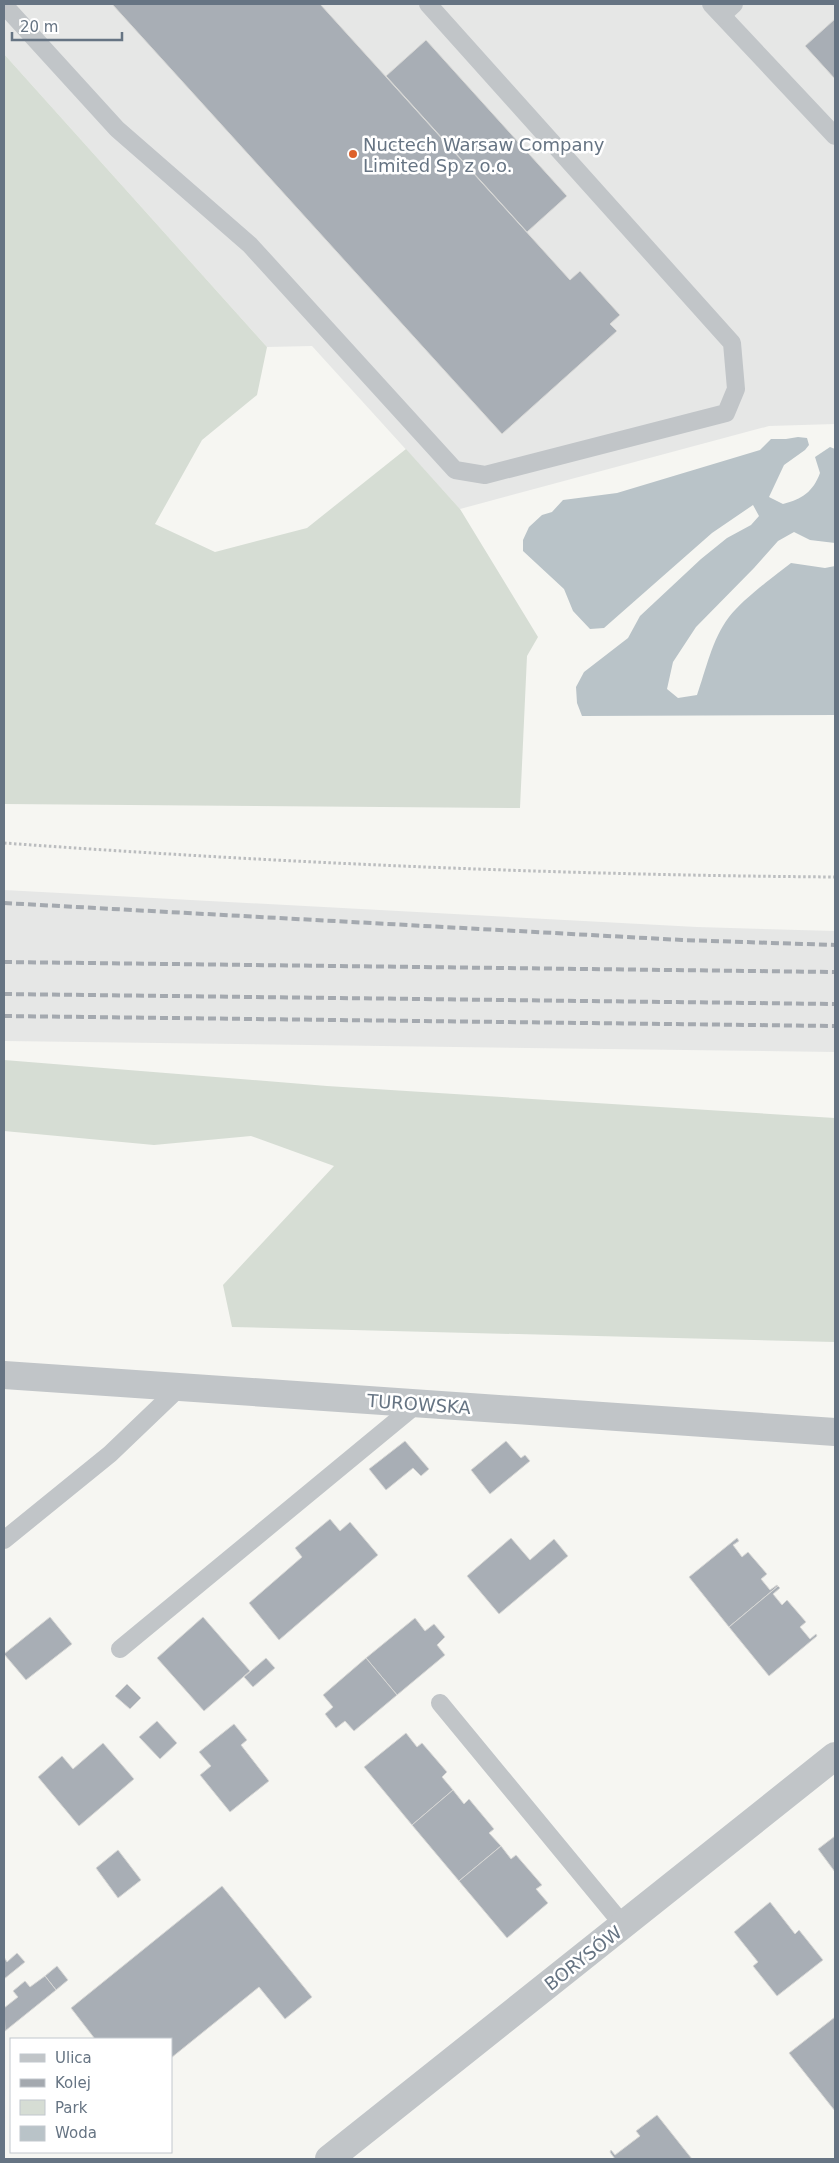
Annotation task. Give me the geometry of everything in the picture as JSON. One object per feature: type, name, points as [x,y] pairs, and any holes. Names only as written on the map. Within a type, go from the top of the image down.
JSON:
[{"type":"street","name":"TUROWSKA","points":[[4,1375],[835,1432]]},
{"type":"street","name":"BORYSÓW","points":[[329,2159],[624,1926],[835,1756]]},
{"type":"lane","points":[[4,5],[117,129],[250,245],[455,470],[485,475],[726,413],[736,389],[732,343],[428,4]]},
{"type":"lane","points":[[722,8],[835,136]]},
{"type":"lane","points":[[4,1540],[110,1454],[179,1388]]},
{"type":"lane","points":[[120,1649],[417,1404]]},
{"type":"lane","points":[[440,1703],[624,1926]]},
{"type":"path","points":[[4,843],[182,856],[631,875],[835,877]]},
{"type":"shaded area","points":[[4,4],[835,4],[835,424],[769,426],[460,509],[312,346],[267,347],[4,54]]},
{"type":"shaded area","points":[[4,890],[697,927],[835,931],[835,1052],[4,1041]]},
{"type":"green space","points":[[4,54],[267,347],[257,395],[202,440],[155,524],[215,552],[307,528],[406,449],[460,509],[538,637],[527,656],[520,808],[4,804]]},
{"type":"green space","points":[[4,1060],[327,1086],[835,1118],[835,1342],[232,1327],[223,1285],[334,1166],[251,1136],[154,1145],[4,1131]]},
{"type":"water","points":[[807,438],[809,445],[784,465],[769,497],[783,504],[796,500],[806,494],[814,485],[820,473],[815,457],[830,447],[835,449],[835,543],[810,540],[794,532],[778,541],[696,627],[673,662],[667,689],[678,698],[697,695],[718,635],[729,617],[767,581],[791,563],[825,568],[835,566],[835,715],[582,716],[577,703],[576,687],[584,672],[628,638],[640,616],[701,559],[727,538],[751,525],[759,516],[753,505],[712,533],[604,628],[590,629],[573,611],[564,589],[523,551],[523,540],[529,527],[542,515],[552,512],[563,500],[617,493],[760,450],[771,439]]},
{"type":"building","name":"Nuctech Warsaw Company Limited Sp z o.o.","points":[[112,4],[320,4],[570,280],[580,271],[620,315],[610,324],[617,331],[502,434]]},
{"type":"building","points":[[835,19],[835,79],[805,46]]},
{"type":"building","points":[[426,40],[567,196],[527,232],[386,76]]},
{"type":"building","points":[[405,1441],[429,1469],[421,1476],[413,1468],[386,1490],[369,1469]]},
{"type":"building","points":[[506,1441],[521,1458],[525,1455],[530,1461],[490,1494],[471,1470]]},
{"type":"building","points":[[330,1519],[340,1531],[350,1522],[378,1555],[279,1640],[249,1603],[302,1557],[295,1548]]},
{"type":"building","points":[[511,1538],[530,1560],[554,1539],[568,1556],[499,1614],[467,1576]]},
{"type":"building","points":[[737,1538],[739,1541],[733,1545],[742,1557],[748,1552],[767,1574],[761,1579],[770,1590],[778,1586],[729,1627],[689,1577]]},
{"type":"building","points":[[778,1586],[780,1588],[773,1594],[782,1605],[787,1600],[806,1622],[800,1627],[810,1639],[816,1634],[817,1636],[769,1676],[729,1627]]},
{"type":"building","points":[[50,1617],[72,1644],[26,1680],[4,1654]]},
{"type":"building","points":[[203,1617],[250,1671],[204,1711],[157,1658]]},
{"type":"building","points":[[415,1618],[425,1631],[434,1624],[445,1637],[437,1645],[445,1655],[397,1695],[366,1658]]},
{"type":"building","points":[[266,1658],[275,1668],[253,1687],[244,1677]]},
{"type":"building","points":[[366,1658],[397,1695],[354,1731],[345,1721],[336,1728],[325,1714],[333,1707],[323,1695]]},
{"type":"building","points":[[127,1684],[141,1698],[130,1709],[115,1696]]},
{"type":"building","points":[[157,1721],[177,1743],[160,1759],[139,1737]]},
{"type":"building","points":[[234,1724],[247,1740],[241,1745],[269,1781],[230,1812],[200,1775],[211,1766],[199,1752]]},
{"type":"building","points":[[406,1733],[417,1747],[422,1743],[447,1772],[442,1777],[453,1790],[412,1825],[364,1767]]},
{"type":"building","points":[[103,1743],[134,1779],[79,1826],[38,1777],[62,1756],[73,1769]]},
{"type":"building","points":[[453,1790],[464,1804],[469,1799],[494,1829],[489,1833],[501,1846],[459,1881],[412,1825]]},
{"type":"building","points":[[835,1836],[835,1872],[818,1849]]},
{"type":"building","points":[[501,1846],[511,1859],[516,1855],[542,1885],[536,1889],[548,1903],[507,1938],[459,1881]]},
{"type":"building","points":[[118,1850],[141,1880],[118,1898],[96,1868]]},
{"type":"building","points":[[222,1886],[312,1997],[285,2019],[259,1987],[172,2057],[172,2038],[94,2038],[71,2008]]},
{"type":"building","points":[[770,1902],[795,1934],[799,1930],[823,1960],[777,1996],[753,1966],[758,1962],[734,1932]]},
{"type":"building","points":[[17,1953],[25,1962],[4,1979],[4,1957],[7,1962]]},
{"type":"building","points":[[57,1966],[68,1980],[56,1990],[45,1976]]},
{"type":"building","points":[[45,1976],[56,1990],[5,2031],[4,2008],[18,1997],[13,1991],[25,1981],[30,1987]]},
{"type":"building","points":[[835,2017],[835,2111],[789,2053]]},
{"type":"building","points":[[657,2115],[692,2159],[615,2159],[610,2152],[611,2150],[615,2155],[640,2136],[636,2131]]},
{"type":"railway","points":[[4,903],[682,940],[835,945]]},
{"type":"railway","points":[[4,962],[835,972]]},
{"type":"railway","points":[[4,994],[835,1004]]},
{"type":"railway","points":[[4,1016],[835,1026]]},
{"type":"place","name":"Nuctech Warsaw Company Limited Sp z o.o.","points":[[353,154]]}]
